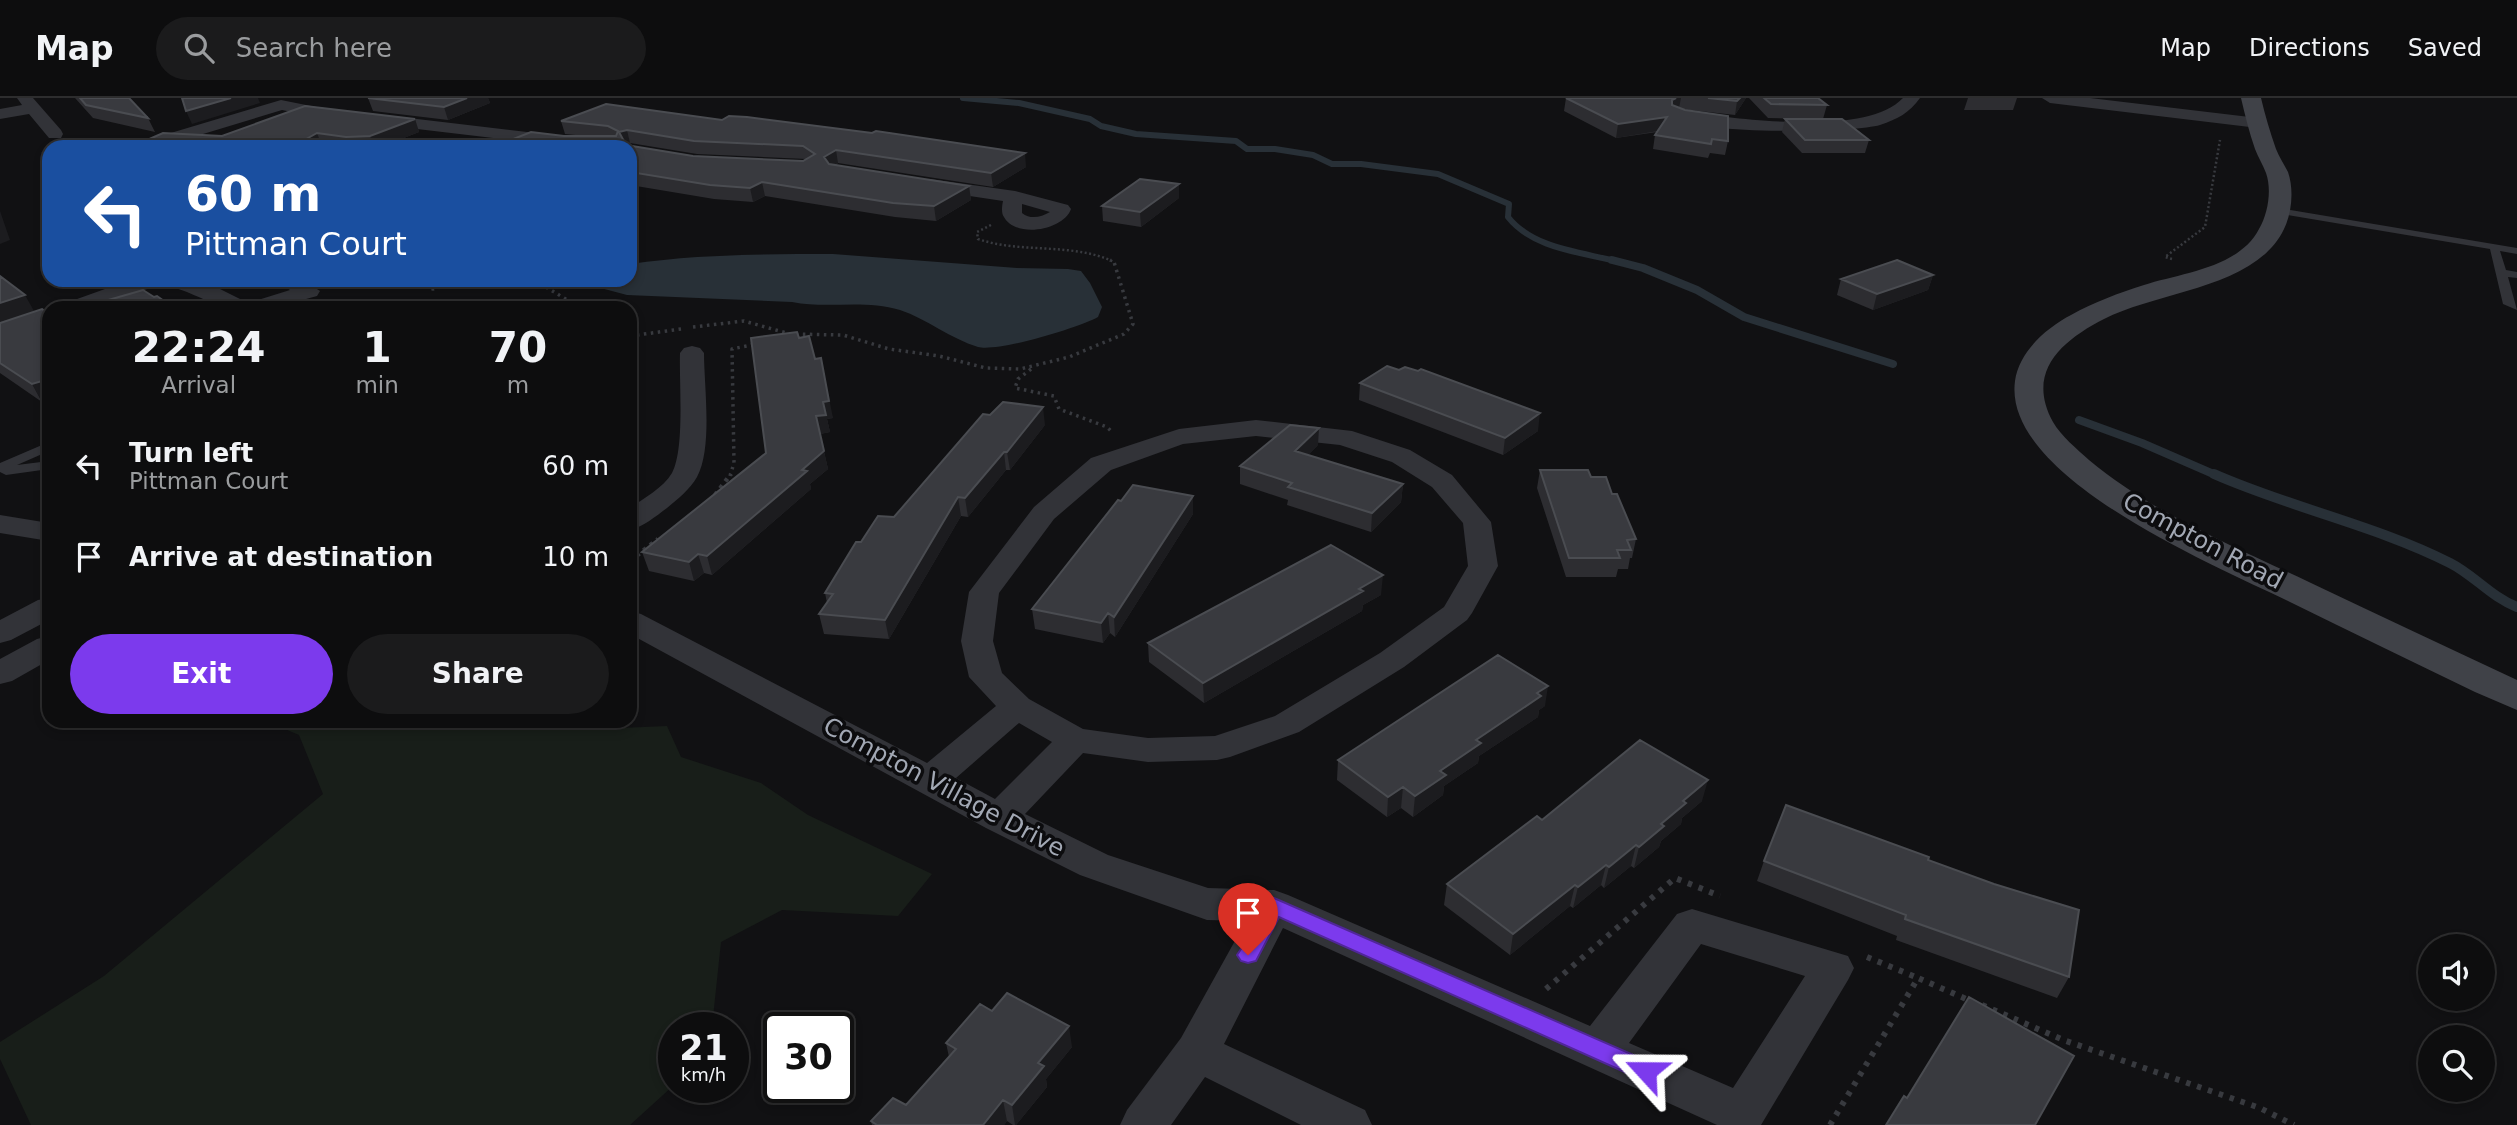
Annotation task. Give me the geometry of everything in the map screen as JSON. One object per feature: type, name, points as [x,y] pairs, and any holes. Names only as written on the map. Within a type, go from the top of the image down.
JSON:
[{"type":"main road","name":"Compton Road","points":[[2255,112],[2277,175],[2278,211],[2266,243],[2250,257],[2191,282],[2110,305],[2086,316],[2054,337],[2032,368],[2029,388],[2037,421],[2050,440],[2076,464],[2160,522],[2517,696]]},
{"type":"street","points":[[0,100],[13,98]]},
{"type":"street","points":[[1679,116],[1765,126],[1827,126],[1889,116],[1909,105],[1912,98]]},
{"type":"street","points":[[2050,98],[2255,112]]},
{"type":"street","points":[[2112,98],[2255,112]]},
{"type":"street","points":[[0,114],[29,103],[55,134]]},
{"type":"street","points":[[170,139],[281,105],[316,112],[553,140]]},
{"type":"street","points":[[455,140],[478,131]]},
{"type":"street","points":[[905,181],[1051,204],[1061,209],[1059,215],[1050,221],[1030,223],[1012,215],[1012,198]]},
{"type":"street","points":[[93,301],[131,287]]},
{"type":"street","points":[[211,287],[230,301]]},
{"type":"street","points":[[276,301],[309,290],[302,287]]},
{"type":"street","points":[[637,516],[671,491],[686,474],[690,456],[692,353]]},
{"type":"street","points":[[1256,428],[1343,437],[1401,456],[1441,481],[1477,522],[1483,566],[1456,613],[1392,660],[1287,724],[1217,748],[1148,750],[1075,740],[1017,708],[986,677],[978,641],[984,592],[1044,513],[1101,464],[1138,452],[1179,437],[1256,428]]},
{"type":"street","points":[[0,524],[42,531]]},
{"type":"street","points":[[0,633],[42,611]]},
{"type":"street","name":"Compton Village Drive","points":[[637,625],[999,818],[1094,865],[1207,904],[1274,906]]},
{"type":"street","points":[[0,673],[42,650]]},
{"type":"street","points":[[930,780],[1017,708]]},
{"type":"street","points":[[999,818],[1075,740]]},
{"type":"street","points":[[1144,1125],[1196,1052],[1274,906],[1598,1050],[1738,1119],[1833,968],[1692,925],[1598,1050]]},
{"type":"street","points":[[1196,1052],[1348,1125]]},
{"type":"lane","points":[[292,121],[316,112]]},
{"type":"lane","points":[[170,139],[175,140]]},
{"type":"lane","points":[[2278,211],[2517,251]]},
{"type":"lane","points":[[2494,247],[2514,303]]},
{"type":"lane","points":[[2502,273],[2517,275]]},
{"type":"lane","points":[[0,470],[42,449]]},
{"type":"lane","points":[[0,470],[42,466]]},
{"type":"path","points":[[2176,261],[2165,257],[2205,227],[2217,152],[2224,134]]},
{"type":"path","points":[[1015,218],[983,228],[977,232],[978,239],[1023,250],[1110,258],[1114,262],[1133,324],[1130,329],[1115,338],[1034,367],[1018,379],[1015,388],[1054,396],[1059,409],[1107,427],[1138,452]]},
{"type":"path","points":[[545,287],[569,301]]},
{"type":"path","points":[[637,335],[744,321],[790,334],[843,335],[889,349],[939,356],[986,368],[1034,367]]},
{"type":"path","points":[[1830,1125],[1918,978],[2066,1041],[2260,1108],[2294,1125]]},
{"type":"shaded area","points":[[833,254],[1017,268],[1068,269],[1081,271],[1102,307],[1098,317],[1074,327],[1020,343],[988,348],[958,339],[910,314],[887,307],[627,295],[597,287],[637,287],[637,263],[732,255]]},
{"type":"shaded area","points":[[667,726],[681,757],[761,783],[808,815],[932,874],[898,916],[782,910],[721,942],[714,1012],[658,1012],[658,1100],[630,1125],[31,1125],[0,1059],[0,1042],[104,976],[323,794],[299,735],[282,728],[574,730]]},
{"type":"building","points":[[80,98],[129,98],[148,118],[86,105]]},
{"type":"building","points":[[182,98],[231,98],[186,111]]},
{"type":"building","points":[[368,98],[467,98],[444,107]]},
{"type":"building","points":[[1566,98],[1676,98],[1672,100],[1672,105],[1685,110],[1728,116],[1728,141],[1712,139],[1711,144],[1655,135],[1667,117],[1618,124]]},
{"type":"building","points":[[1708,98],[1740,98],[1737,101]]},
{"type":"building","points":[[1764,98],[1818,98],[1827,105],[1771,104]]},
{"type":"building","points":[[606,104],[722,120],[729,116],[747,117],[872,133],[876,131],[1025,153],[991,173],[836,150],[824,157],[829,164],[969,186],[934,206],[893,203],[762,182],[750,188],[710,185],[637,173],[637,147],[693,156],[803,161],[815,154],[803,146],[694,141],[627,130],[619,132],[623,140],[511,140],[531,132],[564,136],[616,136],[618,131],[608,126],[561,121]]},
{"type":"building","points":[[305,106],[415,119],[370,136],[346,137],[317,133],[304,140],[147,140],[163,133],[222,136]]},
{"type":"building","points":[[1785,119],[1842,119],[1869,140],[1805,140]]},
{"type":"building","points":[[1140,179],[1179,184],[1140,212],[1102,206]]},
{"type":"building","points":[[1897,260],[1933,275],[1877,294],[1841,279]]},
{"type":"building","points":[[0,276],[25,295],[0,303]]},
{"type":"building","points":[[143,290],[164,301],[105,301]]},
{"type":"building","points":[[42,309],[42,381],[32,384],[0,363],[0,323]]},
{"type":"building","points":[[797,332],[799,338],[809,336],[815,359],[821,358],[829,401],[823,402],[826,415],[816,416],[824,451],[802,470],[807,471],[707,556],[698,554],[689,562],[642,552],[766,453],[751,338]]},
{"type":"building","points":[[1387,366],[1399,370],[1405,367],[1418,371],[1421,369],[1540,413],[1505,438],[1360,383]]},
{"type":"building","points":[[1003,402],[1043,407],[965,498],[958,497],[885,620],[819,614],[833,594],[825,593],[856,542],[861,542],[878,516],[894,517],[983,414],[990,415]]},
{"type":"building","points":[[1290,425],[1319,428],[1295,451],[1403,484],[1372,513],[1288,487],[1292,483],[1240,466]]},
{"type":"building","points":[[1540,470],[1588,470],[1591,477],[1606,477],[1612,494],[1617,494],[1636,539],[1627,540],[1631,550],[1617,550],[1620,558],[1569,558]]},
{"type":"building","points":[[1133,485],[1193,496],[1114,617],[1108,613],[1101,623],[1032,609],[1118,500],[1121,501]]},
{"type":"building","points":[[1331,545],[1383,575],[1359,589],[1363,591],[1203,683],[1148,643]]},
{"type":"building","points":[[1498,655],[1548,686],[1537,693],[1541,696],[1476,740],[1481,743],[1440,771],[1446,775],[1415,796],[1403,787],[1388,797],[1338,760]]},
{"type":"building","points":[[1640,740],[1708,780],[1661,824],[1664,826],[1639,847],[1636,845],[1578,887],[1575,885],[1513,934],[1447,884],[1537,816],[1542,820]]},
{"type":"building","points":[[1786,805],[1929,857],[1928,860],[1994,884],[2079,910],[2069,977],[1905,919],[1906,915],[1764,861]]},
{"type":"building","points":[[1007,993],[1069,1026],[1038,1063],[1044,1066],[1012,1105],[1003,1100],[983,1125],[877,1125],[871,1121],[893,1098],[906,1105],[956,1049],[946,1043],[980,1004],[992,1011]]},
{"type":"building","points":[[1969,997],[2074,1056],[2035,1125],[1886,1125],[1904,1096],[1907,1098]]},
{"type":"waterway","points":[[963,98],[1019,103],[1090,119],[1101,126],[1136,134],[1236,141],[1247,149],[1275,149],[1313,155],[1332,164],[1361,164],[1438,174],[1509,204],[1508,217],[1518,228],[1544,243],[1619,262]]},
{"type":"waterway","points":[[1612,260],[1643,268],[1697,290],[1744,317],[1893,364]]},
{"type":"waterway","points":[[2079,420],[2142,443],[2218,476]]},
{"type":"waterway","points":[[2214,474],[2421,550],[2459,568],[2499,598],[2517,607]]},
{"type":"route","points":[[1248,955],[1274,906],[1646,1071]]}]
